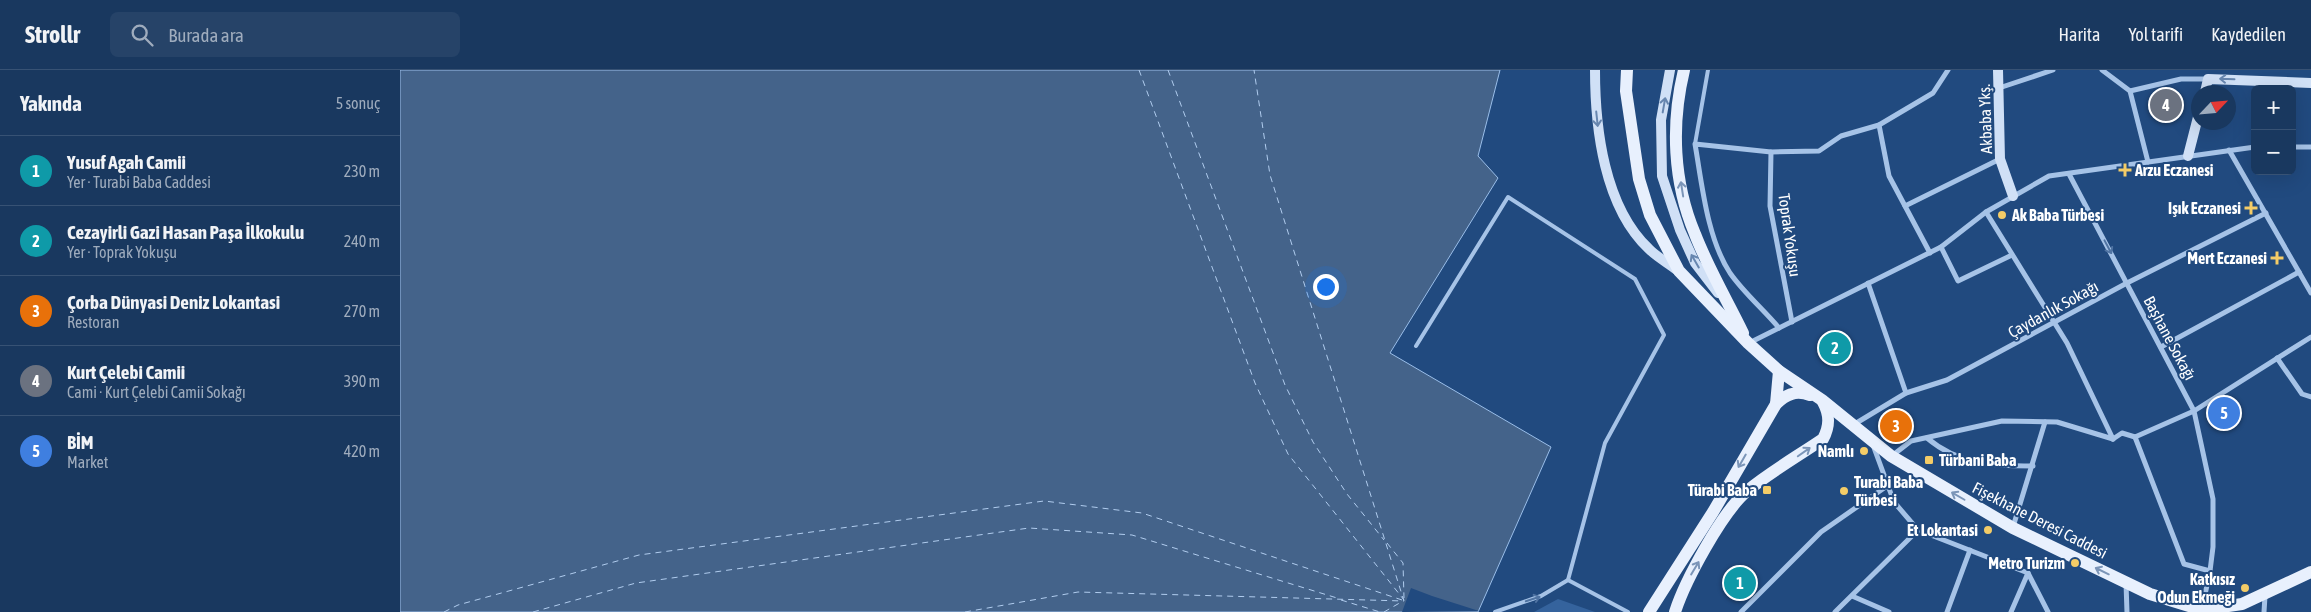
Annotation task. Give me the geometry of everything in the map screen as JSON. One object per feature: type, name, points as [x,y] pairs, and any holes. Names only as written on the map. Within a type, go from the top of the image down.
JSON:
[{"type":"main road","name":"Fişekhane Deresi Caddesi","points":[[1627,70],[1626,91],[1639,179],[1650,215],[1679,271],[1748,343],[1779,371],[1822,400],[1891,456],[2013,528],[2150,594],[2202,610],[2242,604],[2311,572]]},
{"type":"main road","points":[[1684,70],[1678,97],[1676,150],[1684,202],[1694,234],[1748,343]]},
{"type":"main road","points":[[1776,404],[1779,371]]},
{"type":"main road","points":[[1649,612],[1713,512],[1776,404],[1784,396],[1795,392],[1808,394],[1822,400],[1827,409],[1829,419],[1827,430],[1822,439],[1746,492],[1728,514],[1692,572],[1683,589],[1675,612]]},
{"type":"street","points":[[1595,70],[1595,95],[1606,172],[1621,209],[1649,249],[1679,271]]},
{"type":"street","points":[[1670,70],[1661,120],[1662,176],[1680,230],[1695,263],[1734,314]]},
{"type":"street","points":[[1779,328],[1730,273],[1716,242],[1706,203],[1695,144],[1771,152],[1819,151],[1841,136],[1879,125],[1933,94],[1948,70]]},
{"type":"street","name":"Akbaba Ykş.","points":[[1998,70],[2000,159],[2013,196]]},
{"type":"street","points":[[1998,88],[2053,70]]},
{"type":"street","points":[[2102,70],[2130,91],[2148,162]]},
{"type":"street","points":[[2130,91],[2180,79],[2208,78],[2311,83]]},
{"type":"street","points":[[2206,85],[2208,78]]},
{"type":"street","points":[[1879,125],[1889,176],[1930,253]]},
{"type":"street","points":[[2188,156],[2195,130]]},
{"type":"street","points":[[1748,343],[1941,247],[1986,212],[2048,176],[2251,147]]},
{"type":"street","points":[[2296,147],[2311,147]]},
{"type":"street","points":[[2230,150],[2311,293]]},
{"type":"street","name":"Toprak Yokuşu","points":[[1771,152],[1770,206],[1792,322]]},
{"type":"street","points":[[1905,206],[2000,159]]},
{"type":"street","name":"Başhane Sokağı","points":[[2068,174],[2194,411],[2213,499],[2213,546],[2202,610]]},
{"type":"street","points":[[1986,212],[2053,324],[2067,343],[2113,439]]},
{"type":"street","name":"Çaydanlık Sokağı","points":[[1853,425],[1906,393],[1947,380],[2127,283],[2266,213]]},
{"type":"street","points":[[1941,247],[1958,281],[2012,255]]},
{"type":"street","points":[[2161,347],[2299,272]]},
{"type":"street","points":[[1868,283],[1906,393]]},
{"type":"street","points":[[2113,439],[2122,433],[2136,437],[2194,411],[2311,337]]},
{"type":"street","points":[[2277,358],[2302,394],[2311,397]]},
{"type":"street","points":[[1891,456],[1911,441],[2002,421],[2057,422],[2113,439]]},
{"type":"street","points":[[2013,528],[2046,422]]},
{"type":"street","points":[[2136,437],[2184,564],[2210,571]]},
{"type":"street","points":[[1927,438],[1940,449],[1964,459],[1993,466],[2033,466]]},
{"type":"street","points":[[1871,440],[1894,502],[1918,530],[2028,573],[2048,612]]},
{"type":"street","points":[[1742,612],[1820,532],[1887,486]]},
{"type":"street","points":[[1835,612],[1918,530]]},
{"type":"street","points":[[1947,612],[1970,550]]},
{"type":"street","points":[[2010,612],[2028,573]]},
{"type":"street","points":[[2126,583],[2127,612]]},
{"type":"street","points":[[2264,612],[2265,593]]},
{"type":"street","points":[[1852,596],[1889,612]]},
{"type":"lane","points":[[1695,144],[1708,70]]},
{"type":"lane","points":[[1416,346],[1508,196],[1635,279],[1664,335],[1605,443],[1568,580],[1541,596],[1495,612]]},
{"type":"lane","points":[[1568,580],[1628,612]]},
{"type":"shaded area","points":[[400,70],[1500,70],[1478,156],[1498,178],[1390,353],[1551,447],[1478,612],[400,612]]},
{"type":"shaded area","points":[[1558,599],[1595,612],[1534,612]]},
{"type":"pier","points":[[1411,588],[1432,596],[1479,611],[1402,612]]},
{"type":"ferry route","points":[[1139,70],[1255,383],[1288,454],[1404,600]]},
{"type":"ferry route","points":[[1168,70],[1285,385],[1313,442],[1347,494],[1384,540]]},
{"type":"ferry route","points":[[965,612],[1078,592],[1404,601],[1270,175],[1254,70]]},
{"type":"ferry route","points":[[444,612],[458,605],[639,555],[1044,501],[1142,513],[1402,600]]},
{"type":"ferry route","points":[[533,612],[636,583],[1029,528],[1132,535],[1337,598]]},
{"type":"ferry route","points":[[1387,543],[1403,563],[1404,598]]},
{"type":"ferry route","points":[[1341,600],[1380,612]]},
{"type":"ferry route","points":[[1384,612],[1403,601]]},
{"type":"place","name":"Kurt Çelebi Camii","points":[[2166,105]]},
{"type":"place","name":"Arzu Eczanesi","points":[[2125,170]]},
{"type":"place","name":"Işık Eczanesi","points":[[2251,208]]},
{"type":"place","name":"Ak Baba Türbesi","points":[[2002,215]]},
{"type":"place","name":"Mert Eczanesi","points":[[2277,258]]},
{"type":"place","name":"Cezayirli Gazi Hasan Paşa İlkokulu","points":[[1835,348]]},
{"type":"place","name":"BİM","points":[[2224,413]]},
{"type":"place","name":"Çorba Dünyasi Deniz Lokantasi","points":[[1896,426]]},
{"type":"place","name":"Namlı","points":[[1864,451]]},
{"type":"place","name":"Türbani Baba","points":[[1929,460]]},
{"type":"place","name":"Türabi Baba","points":[[1767,490]]},
{"type":"place","name":"Turabi Baba Türbesi","points":[[1844,491]]},
{"type":"place","name":"Et Lokantasi","points":[[1988,530]]},
{"type":"place","name":"Metro Turizm","points":[[2075,563]]},
{"type":"place","name":"Yusuf Agah Camii","points":[[1740,583]]},
{"type":"place","name":"Katkısız Odun Ekmeği","points":[[2245,588]]}]
